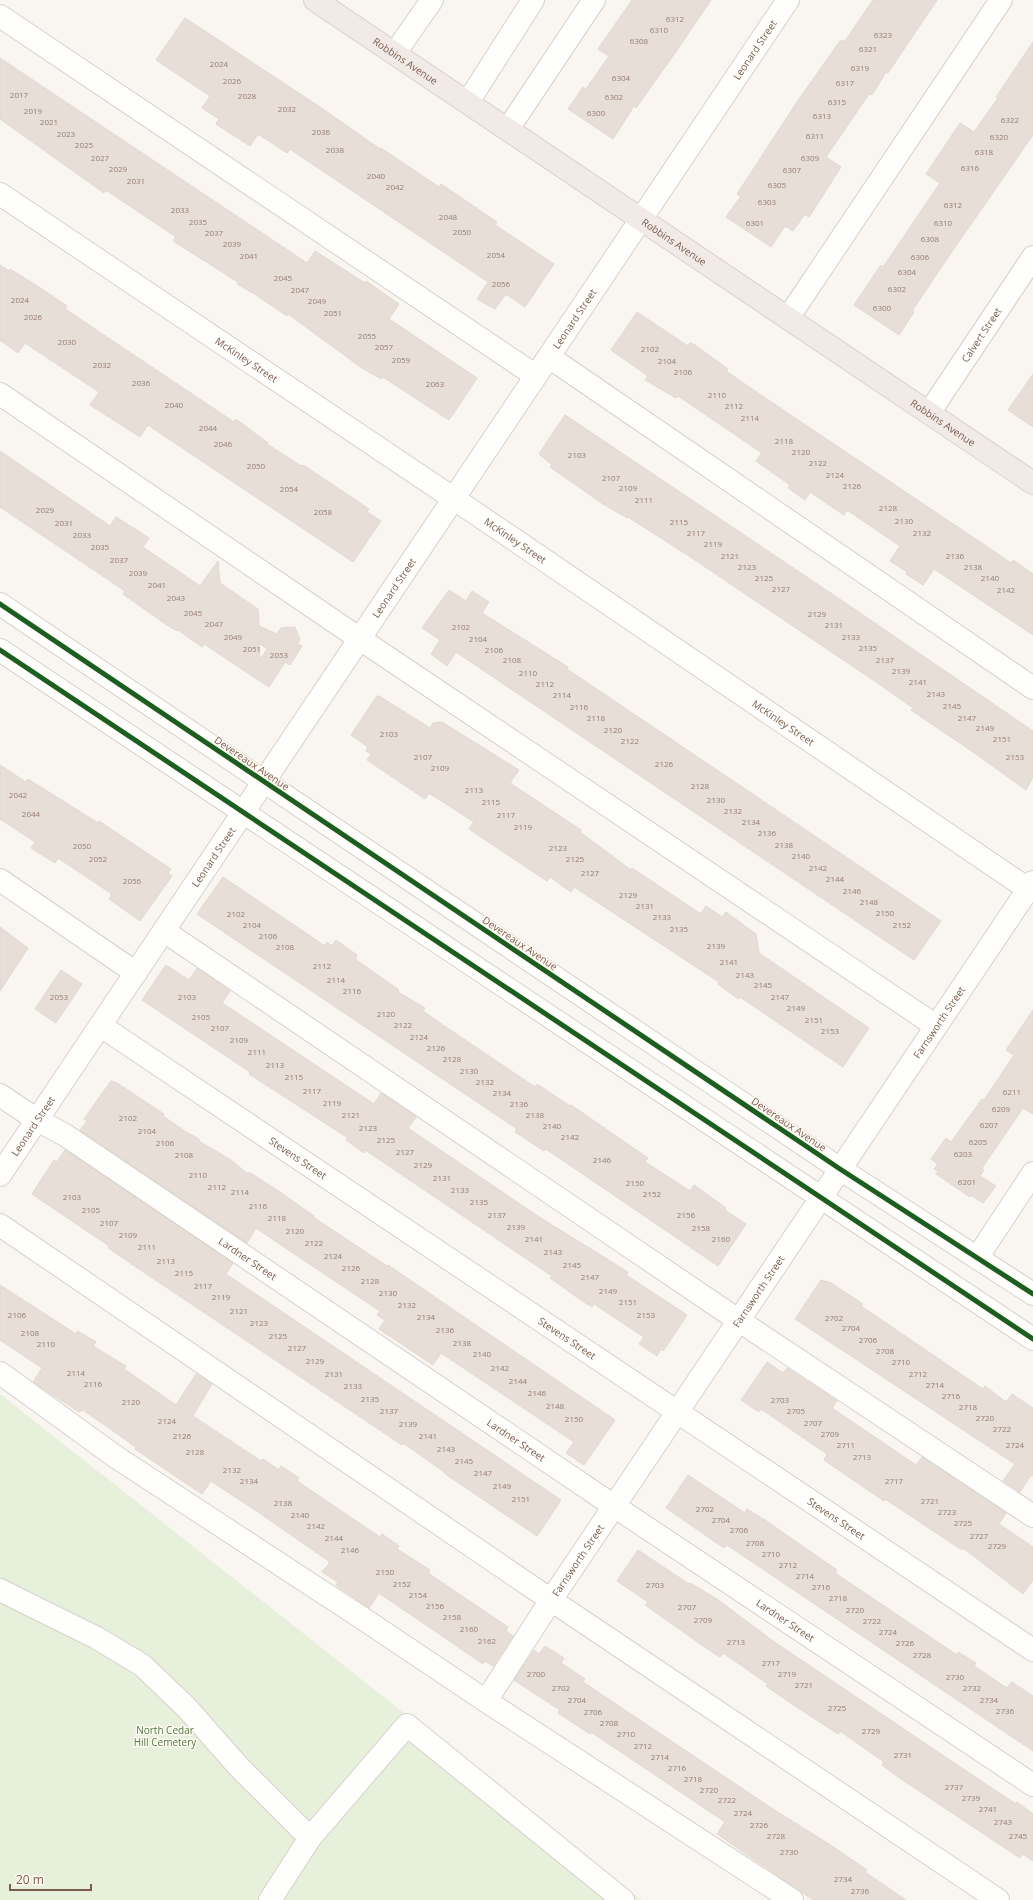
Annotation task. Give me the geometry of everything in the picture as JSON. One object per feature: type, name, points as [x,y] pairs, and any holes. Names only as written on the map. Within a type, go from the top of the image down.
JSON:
[{"type":"highway","name":"Robbins Avenue","points":[[316,0],[1033,483]]},
{"type":"street","points":[[395,53],[432,0]]},
{"type":"street","points":[[468,102],[533,0]]},
{"type":"street","points":[[508,129],[594,0]]},
{"type":"street","name":"Leonard Street","points":[[0,1175],[788,0]]},
{"type":"street","points":[[788,318],[1001,0]]},
{"type":"street","points":[[0,16],[536,376]]},
{"type":"street","name":"McKinley Street","points":[[0,194],[1031,886]]},
{"type":"street","name":"Calvert Street","points":[[929,413],[1033,256]]},
{"type":"street","points":[[549,357],[1033,688]]},
{"type":"street","points":[[0,394],[360,639],[936,1026]]},
{"type":"street","name":"Devereaux Avenue","points":[[0,604],[840,1169],[1033,1294]]},
{"type":"street","points":[[0,650],[1033,1339]]},
{"type":"street","points":[[0,880],[136,973]]},
{"type":"street","name":"Farnsworth Street","points":[[486,1701],[551,1600],[738,1320],[1031,886]]},
{"type":"street","points":[[164,931],[738,1320],[1033,1516]]},
{"type":"street","name":"Stevens Street","points":[[101,1026],[1033,1650]]},
{"type":"street","name":"Lardner Street","points":[[0,1095],[37,1120],[71,1139],[614,1506],[1033,1785]]},
{"type":"street","points":[[977,1258],[1033,1173]]},
{"type":"street","points":[[0,1224],[551,1600],[998,1900]]},
{"type":"street","points":[[0,1373],[116,1457],[486,1701],[792,1900]]},
{"type":"street","points":[[0,1590],[97,1638],[142,1665],[187,1708],[238,1766],[310,1838]]},
{"type":"street","points":[[270,1900],[310,1838],[407,1725],[623,1900]]},
{"type":"green space","name":"North Cedar Hill Cemetery","points":[[0,1394],[641,1900],[0,1900]]},
{"type":"building","points":[[632,0],[711,0],[636,108],[634,106],[613,139],[568,109],[583,87],[586,89],[609,56],[598,49]]},
{"type":"building","points":[[873,0],[937,0],[888,73],[886,72],[872,95],[869,94],[826,157],[841,167],[809,217],[805,214],[793,231],[785,226],[771,247],[726,217],[741,196],[737,194],[797,102],[840,41],[845,41]]},
{"type":"building","points":[[185,18],[320,107],[380,149],[381,148],[439,187],[441,184],[497,222],[495,225],[554,264],[525,307],[506,294],[495,309],[477,299],[488,282],[290,149],[287,153],[258,134],[250,146],[216,124],[219,119],[202,108],[210,96],[156,60]]},
{"type":"building","points":[[1033,42],[1033,135],[912,311],[914,312],[899,335],[854,305],[881,265],[883,267],[940,183],[926,174],[960,123],[974,132],[998,98],[996,97]]},
{"type":"building","points":[[0,58],[307,263],[315,251],[365,283],[366,281],[399,304],[389,319],[477,378],[449,420],[383,377],[381,379],[362,368],[288,314],[287,316],[237,284],[238,282],[173,241],[176,237],[106,190],[104,193],[0,119]]},
{"type":"building","points":[[0,265],[9,271],[10,269],[39,287],[67,306],[65,309],[234,422],[236,419],[268,443],[267,444],[301,466],[303,465],[369,509],[367,512],[381,521],[353,562],[148,425],[140,437],[90,405],[99,392],[25,343],[18,353],[0,340]]},
{"type":"building","points":[[637,312],[688,346],[690,343],[695,345],[728,369],[726,371],[755,391],[1011,563],[1013,560],[1033,574],[1033,635],[934,569],[923,585],[906,574],[907,572],[890,561],[900,546],[847,510],[844,515],[810,492],[805,500],[788,488],[790,485],[756,461],[762,453],[678,396],[676,398],[645,380],[648,376],[611,350]]},
{"type":"building","points":[[1033,374],[1033,427],[1008,410]]},
{"type":"building","points":[[565,415],[1033,731],[1033,777],[1026,790],[911,710],[913,708],[879,684],[686,554],[628,517],[627,518],[603,504],[550,467],[552,465],[539,454]]},
{"type":"building","points":[[0,451],[110,526],[116,517],[149,538],[143,547],[200,586],[218,561],[220,583],[258,609],[259,626],[277,634],[281,628],[295,627],[300,640],[297,644],[302,646],[290,665],[285,662],[269,687],[204,644],[202,647],[178,630],[177,631],[167,625],[123,594],[125,591],[0,507]],"holes":[[[259,643],[267,649],[260,660]]]},
{"type":"building","points":[[449,590],[466,601],[472,591],[489,602],[482,613],[568,667],[567,669],[941,921],[914,960],[456,652],[447,666],[431,654],[440,640],[422,628]]},
{"type":"building","points":[[377,696],[430,728],[433,723],[442,722],[519,770],[510,783],[581,830],[580,832],[631,870],[632,868],[701,914],[706,906],[722,917],[726,912],[756,934],[759,953],[869,1028],[843,1067],[740,997],[738,999],[718,984],[719,982],[574,887],[571,892],[550,877],[547,881],[469,829],[474,822],[429,793],[425,799],[367,760],[371,754],[366,751],[368,747],[351,735]]},
{"type":"building","points":[[0,765],[26,782],[28,779],[98,823],[99,821],[171,869],[168,873],[172,876],[140,921],[109,899],[112,894],[58,858],[55,863],[31,848],[35,842],[0,819]]},
{"type":"building","points":[[223,877],[325,946],[327,942],[332,946],[336,940],[357,955],[355,959],[399,990],[398,992],[425,1008],[423,1011],[440,1023],[535,1087],[537,1084],[570,1106],[571,1105],[648,1158],[645,1162],[690,1191],[694,1185],[726,1208],[725,1210],[746,1224],[718,1266],[546,1149],[544,1151],[515,1132],[517,1129],[197,914]]},
{"type":"building","points":[[0,927],[28,948],[0,991]]},
{"type":"building","points":[[166,965],[189,980],[197,968],[230,991],[222,1003],[374,1104],[381,1093],[416,1117],[408,1128],[536,1215],[628,1272],[626,1275],[687,1315],[663,1351],[661,1349],[657,1356],[639,1344],[644,1337],[594,1304],[592,1307],[578,1298],[550,1278],[552,1276],[365,1150],[364,1153],[346,1140],[348,1138],[249,1074],[250,1072],[142,1000]]},
{"type":"building","points":[[61,970],[82,984],[56,1023],[35,1009]]},
{"type":"building","points":[[1033,1010],[1033,1114],[1023,1108],[982,1168],[984,1170],[980,1176],[996,1186],[983,1203],[971,1195],[970,1197],[936,1174],[938,1171],[934,1169],[938,1164],[931,1159],[946,1138],[951,1142],[982,1099],[984,1100],[1014,1055],[1006,1050]]},
{"type":"building","points":[[111,1081],[117,1083],[164,1114],[163,1116],[199,1139],[199,1141],[231,1160],[248,1174],[249,1172],[277,1190],[314,1216],[313,1217],[387,1266],[388,1265],[615,1420],[584,1465],[566,1453],[574,1442],[441,1353],[433,1365],[379,1329],[385,1320],[377,1315],[380,1311],[256,1228],[247,1243],[80,1130],[87,1121],[84,1119]]},
{"type":"building","points":[[65,1150],[233,1263],[226,1274],[561,1500],[537,1536],[444,1473],[403,1443],[402,1445],[139,1269],[108,1248],[109,1246],[32,1194],[54,1160],[57,1162]]},
{"type":"building","points":[[821,1280],[831,1283],[863,1304],[861,1306],[983,1389],[985,1386],[1006,1402],[1012,1394],[1033,1408],[1033,1476],[1031,1475],[1020,1492],[1003,1481],[1015,1464],[795,1319]]},
{"type":"building","points":[[0,1285],[76,1334],[78,1331],[96,1342],[93,1346],[126,1366],[124,1369],[176,1405],[196,1374],[212,1384],[193,1416],[261,1461],[263,1459],[279,1470],[281,1466],[299,1478],[297,1481],[380,1537],[382,1534],[399,1546],[397,1549],[430,1570],[428,1573],[508,1627],[506,1631],[513,1636],[493,1666],[485,1661],[483,1664],[379,1593],[369,1608],[336,1585],[338,1582],[322,1572],[330,1562],[258,1512],[211,1481],[202,1494],[135,1449],[136,1447],[83,1410],[79,1412],[33,1382],[42,1368],[0,1340]]},
{"type":"building","points":[[767,1362],[783,1373],[787,1368],[837,1401],[832,1408],[916,1465],[922,1457],[1006,1513],[999,1524],[1033,1547],[1033,1580],[1023,1594],[963,1548],[962,1550],[885,1499],[884,1501],[824,1460],[827,1454],[761,1409],[759,1412],[741,1400]]},
{"type":"building","points":[[688,1475],[745,1513],[747,1509],[765,1520],[837,1570],[835,1573],[957,1655],[958,1652],[976,1663],[974,1666],[1007,1688],[1012,1682],[1033,1696],[1033,1751],[727,1545],[724,1548],[666,1508]]},
{"type":"building","points":[[638,1550],[689,1584],[690,1583],[717,1599],[773,1641],[990,1787],[1016,1804],[1017,1802],[1033,1814],[1033,1861],[1023,1854],[1020,1858],[901,1779],[882,1765],[884,1762],[840,1731],[838,1734],[766,1686],[768,1684],[723,1653],[720,1657],[645,1605],[648,1602],[617,1581]]},
{"type":"building","points":[[545,1646],[564,1658],[561,1663],[585,1679],[583,1682],[776,1811],[829,1844],[867,1870],[865,1872],[906,1900],[813,1900],[717,1834],[725,1822],[591,1732],[590,1734],[558,1713],[560,1710],[514,1680],[534,1650],[539,1654]]},
{"type":"cycle path","points":[[0,604],[840,1169],[1033,1294]]},
{"type":"cycle path","points":[[0,650],[1033,1339]]}]
